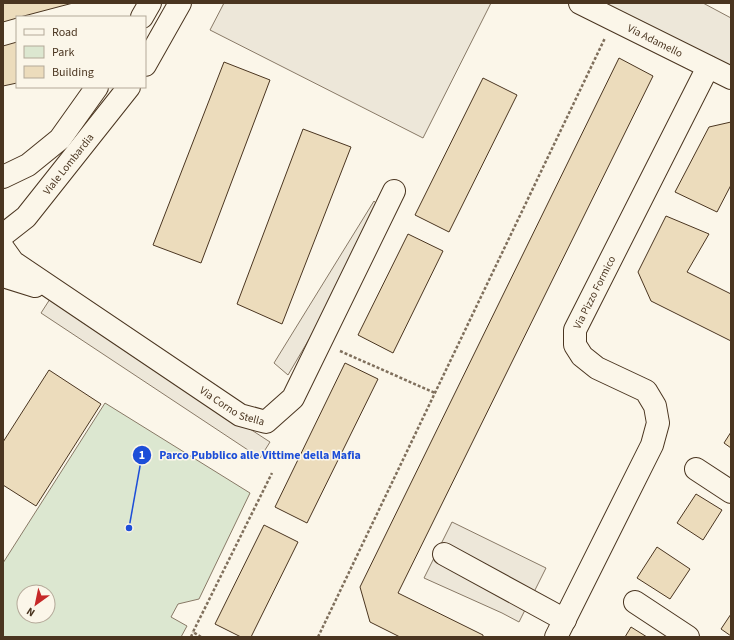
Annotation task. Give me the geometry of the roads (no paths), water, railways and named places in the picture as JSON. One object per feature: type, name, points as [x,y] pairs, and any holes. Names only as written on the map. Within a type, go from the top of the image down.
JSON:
[{"type":"street","points":[[143,16],[150,3]]},
{"type":"street","points":[[146,64],[180,3]]},
{"type":"street","name":"Via Adamello","points":[[580,3],[731,78]]},
{"type":"street","name":"Via Pizzo Formico","points":[[444,554],[561,629],[652,445],[658,423],[655,406],[646,391],[597,368],[582,356],[575,345],[575,330],[708,67]]},
{"type":"street","name":"Viale Lombardia","points":[[3,177],[28,165],[60,139],[96,88]]},
{"type":"street","name":"Viale Lombardia","points":[[3,235],[26,217],[127,88]]},
{"type":"street","name":"Via Corno Stella","points":[[3,248],[13,262],[240,415],[266,422],[293,398],[394,191]]},
{"type":"street","name":"Via Corno Stella","points":[[3,276],[57,293]]},
{"type":"street","points":[[696,469],[731,492]]},
{"type":"street","points":[[635,602],[688,637]]},
{"type":"place","name":"Parco Pubblico alle Vittime della Mafia","points":[[129,528]]}]
